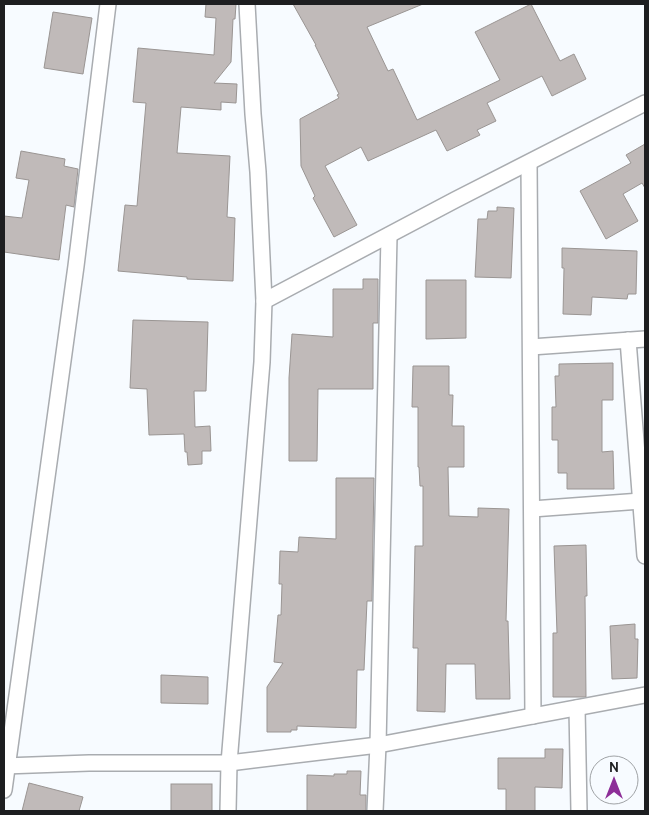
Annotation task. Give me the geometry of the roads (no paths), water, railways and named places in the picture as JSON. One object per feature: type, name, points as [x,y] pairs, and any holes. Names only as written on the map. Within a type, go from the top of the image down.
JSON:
[{"type":"street","points":[[4,790],[75,276],[108,4]]},
{"type":"street","points":[[228,811],[229,763],[262,362],[264,301],[247,4]]},
{"type":"street","points":[[264,301],[645,103]]},
{"type":"street","points":[[529,163],[533,716]]},
{"type":"street","points":[[375,811],[389,236]]},
{"type":"street","points":[[531,347],[645,339]]},
{"type":"street","points":[[628,340],[645,556]]},
{"type":"street","points":[[532,509],[641,501]]},
{"type":"street","points":[[6,766],[89,763],[229,763],[378,745],[645,695]]},
{"type":"street","points":[[577,708],[579,811]]}]
